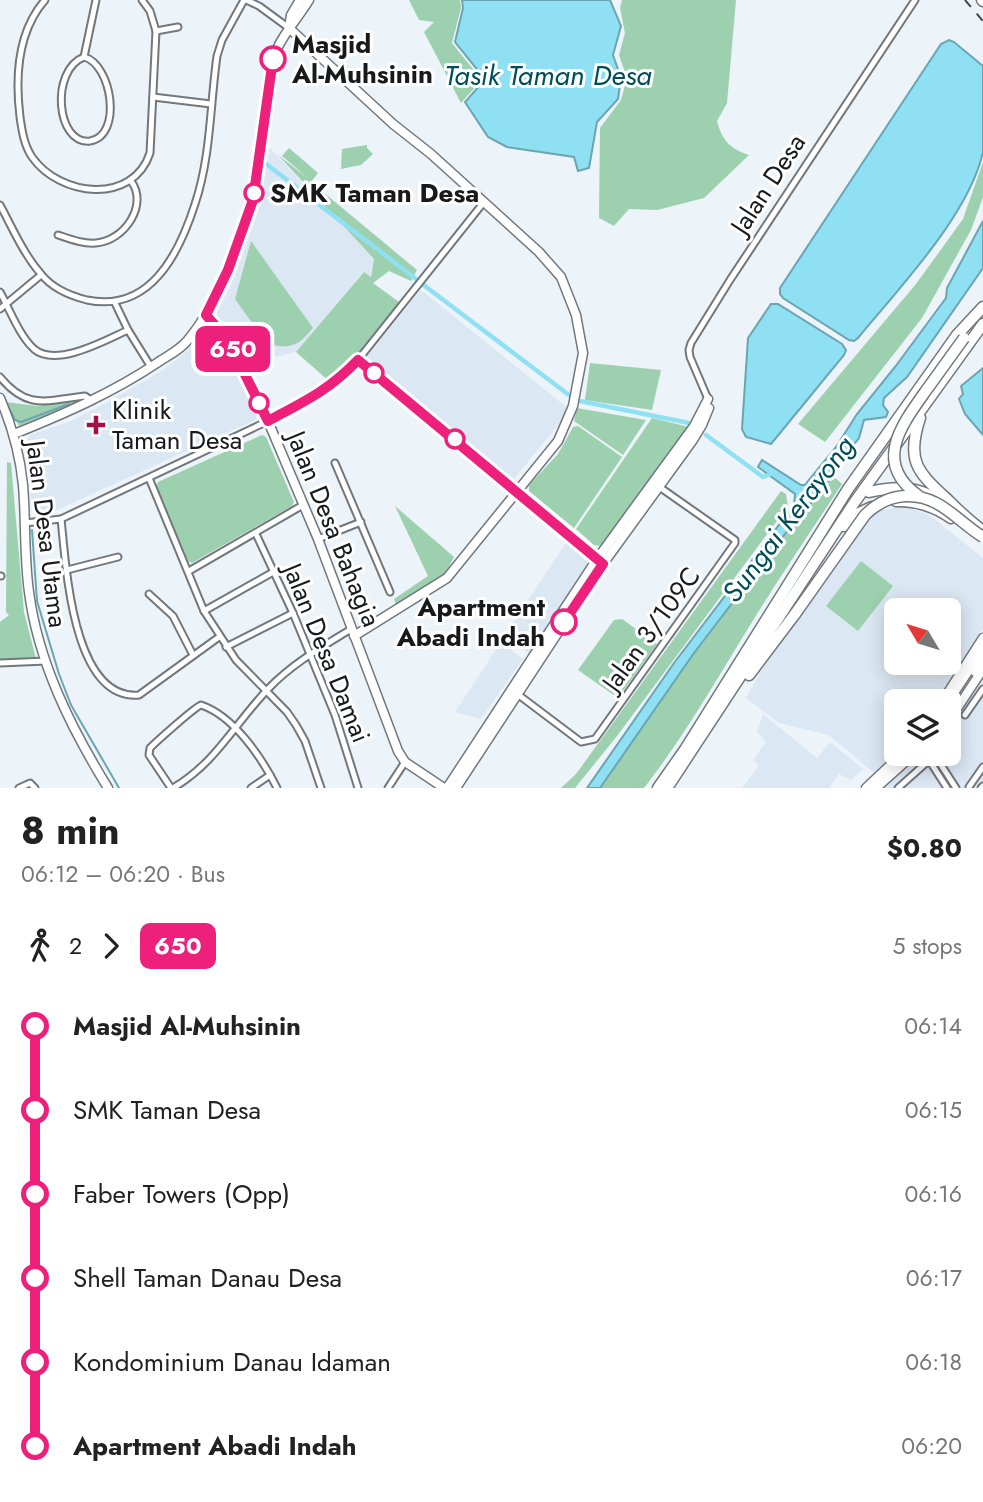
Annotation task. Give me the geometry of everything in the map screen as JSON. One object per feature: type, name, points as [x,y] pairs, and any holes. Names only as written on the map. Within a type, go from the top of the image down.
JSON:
[{"type":"highway","points":[[667,788],[817,559],[923,408],[983,309]]},
{"type":"highway","points":[[658,788],[686,748],[848,489],[957,335],[983,309]]},
{"type":"highway","points":[[983,324],[964,344],[903,423],[894,447],[894,463],[903,482],[983,539]]},
{"type":"highway","points":[[964,344],[983,333]]},
{"type":"highway","points":[[923,408],[914,437],[916,464],[927,483],[983,531]]},
{"type":"highway","points":[[870,492],[898,487],[914,489],[929,494],[956,510]]},
{"type":"highway","points":[[735,687],[751,673],[865,515],[877,505],[891,498],[913,496],[931,499],[983,539]]},
{"type":"highway","points":[[817,559],[849,521],[875,505],[906,500],[943,512]]},
{"type":"highway","points":[[789,585],[797,578],[846,507]]},
{"type":"street","points":[[46,0],[38,8],[25,34],[17,73],[17,93],[25,145],[39,166],[68,185],[91,191],[120,186],[131,181],[146,165],[150,153],[156,31],[150,11],[142,0]]},
{"type":"street","points":[[84,57],[100,69],[110,97],[110,120],[107,128],[97,139],[88,141],[79,140],[72,134],[63,117],[61,102],[66,72],[71,65],[84,57],[96,0]]},
{"type":"street","points":[[0,205],[41,275],[58,289],[78,298],[115,303],[136,293],[157,278],[176,254],[202,182],[207,158],[217,56],[222,40],[245,0],[259,6],[308,43],[339,75],[539,252],[561,276],[576,316],[583,353],[569,420],[558,442],[447,578],[310,654],[289,669],[267,691],[235,729],[208,763],[196,774],[172,788],[149,755],[152,746],[197,706],[206,707],[235,729],[254,750],[277,788]]},
{"type":"street","points":[[289,27],[291,15],[300,0]]},
{"type":"street","points":[[14,434],[92,401],[151,367],[186,343],[206,315],[226,275],[253,200],[269,73],[277,48],[309,0]]},
{"type":"street","name":"Jalan Desa","points":[[456,788],[514,692],[600,561],[655,484],[702,425],[710,407],[690,357],[691,343],[915,0]]},
{"type":"street","points":[[156,31],[178,27]]},
{"type":"street","points":[[339,75],[345,68]]},
{"type":"street","points":[[153,96],[211,104]]},
{"type":"street","points":[[58,235],[74,241],[96,243],[111,239],[123,229],[137,207],[138,194],[131,181]]},
{"type":"street","points":[[25,523],[61,519],[268,421],[323,392],[358,360],[484,202]]},
{"type":"street","points":[[0,309],[41,275]]},
{"type":"street","points":[[0,292],[33,348],[50,356],[70,353],[128,330]]},
{"type":"street","points":[[115,303],[151,367]]},
{"type":"street","name":"Jalan Desa Bahagia","points":[[206,315],[228,340],[268,421],[318,539],[398,751],[405,762]]},
{"type":"street","points":[[358,360],[600,561]]},
{"type":"street","points":[[0,377],[15,392],[31,401],[85,396],[92,401]]},
{"type":"street","name":"Jalan Desa Utama","points":[[0,398],[14,434],[23,484],[28,591],[35,626],[59,697],[82,747],[108,788]]},
{"type":"street","points":[[419,410],[426,402]]},
{"type":"street","points":[[335,463],[390,592]]},
{"type":"street","points":[[149,478],[204,611],[236,660],[296,725],[305,741],[321,788]]},
{"type":"street","name":"Jalan 3/109C","points":[[514,692],[581,741],[598,737],[736,543],[736,540],[655,484]]},
{"type":"street","points":[[189,570],[303,505]]},
{"type":"street","points":[[61,519],[69,596],[86,653],[97,675],[108,686],[120,693],[139,695],[219,637]]},
{"type":"street","points":[[318,539],[361,522]]},
{"type":"street","name":"Jalan Desa Damai","points":[[256,534],[275,571],[335,715],[358,788]]},
{"type":"street","points":[[67,570],[118,557]]},
{"type":"street","points":[[204,611],[275,571]]},
{"type":"street","points":[[149,594],[173,616],[193,655]]},
{"type":"street","points":[[226,647],[293,613]]},
{"type":"street","points":[[950,689],[983,638]]},
{"type":"street","points":[[961,689],[983,649]]},
{"type":"street","points":[[961,691],[983,660]]},
{"type":"street","points":[[0,663],[46,662]]},
{"type":"street","points":[[961,692],[983,668]]},
{"type":"street","points":[[965,715],[983,689]]},
{"type":"street","name":"Jalan Desa","points":[[445,788],[514,692]]},
{"type":"street","points":[[961,699],[974,702]]},
{"type":"street","points":[[388,788],[405,762],[445,788]]},
{"type":"street","points":[[866,788],[889,766]]},
{"type":"street","points":[[883,786],[902,766]]},
{"type":"street","points":[[898,788],[922,766]]},
{"type":"street","points":[[933,766],[947,788]]},
{"type":"street","points":[[941,766],[956,788]]},
{"type":"street","points":[[969,787],[983,767]]},
{"type":"street","points":[[251,788],[271,775]]},
{"type":"street","points":[[19,788],[30,783],[35,788]]},
{"type":"shaded area","points":[[270,148],[374,259],[370,277],[363,272],[296,352],[262,360],[248,342],[239,347],[218,322],[217,313],[232,283],[253,226]]},
{"type":"shaded area","points":[[421,290],[570,410],[514,479],[365,359]]},
{"type":"shaded area","points":[[211,333],[231,358],[257,416],[255,420],[57,510],[32,510],[26,443],[30,435],[71,421],[106,403],[163,370],[188,350],[202,334]]},
{"type":"shaded area","points":[[903,506],[929,515],[983,558],[983,629],[961,662],[961,598],[884,598],[884,676],[952,676],[944,689],[884,689],[884,763],[874,773],[829,735],[779,723],[746,698],[767,660],[871,515]]},
{"type":"shaded area","points":[[568,540],[592,559],[530,654],[505,635]]},
{"type":"shaded area","points":[[501,642],[523,659],[481,719],[455,712]]},
{"type":"shaded area","points":[[983,677],[983,788],[882,788],[907,766],[961,766],[961,711]]},
{"type":"shaded area","points":[[763,714],[817,758],[830,742],[863,769],[851,780],[839,774],[829,788],[742,788],[759,766],[753,760],[766,742],[757,732]]},
{"type":"green space","points":[[409,0],[460,0],[461,8],[452,43],[477,74],[478,84],[461,103],[424,32],[434,22],[419,20]]},
{"type":"green space","points":[[622,0],[736,0],[727,103],[717,121],[728,143],[749,155],[704,198],[657,210],[629,209],[614,226],[599,218],[600,128],[621,100],[627,78],[619,55],[625,33],[620,8]]},
{"type":"green space","points":[[367,145],[373,154],[361,165],[341,169],[342,149]]},
{"type":"green space","points":[[289,148],[318,173],[311,182],[417,270],[411,281],[389,271],[373,283],[399,302],[358,355],[330,382],[296,352],[364,272],[371,277],[374,259],[278,155],[309,179],[282,156]]},
{"type":"green space","points":[[983,162],[983,197],[971,230],[922,318],[825,442],[798,424],[916,284],[963,219]]},
{"type":"green space","points":[[251,241],[313,328],[298,343],[288,346],[267,344],[235,299]]},
{"type":"green space","points":[[590,363],[661,370],[652,410],[585,400]]},
{"type":"green space","points":[[89,399],[19,426],[6,402],[37,406]]},
{"type":"green space","points":[[577,408],[646,420],[623,455],[574,421]]},
{"type":"green space","points":[[652,418],[689,427],[601,546],[594,545],[576,529]]},
{"type":"green space","points":[[578,426],[622,457],[574,528],[529,491],[529,485],[558,454],[573,427]]},
{"type":"green space","points":[[262,435],[266,437],[294,502],[292,506],[192,563],[188,561],[156,487],[158,482]]},
{"type":"green space","points":[[7,462],[11,463],[24,612],[36,659],[0,659],[0,622],[9,615],[6,612]]},
{"type":"green space","points":[[831,474],[842,484],[660,767],[644,788],[600,788],[694,653],[798,517],[821,492]]},
{"type":"green space","points":[[781,491],[786,494],[788,506],[617,736],[575,788],[561,788],[576,774]]},
{"type":"green space","points":[[395,506],[454,557],[445,574],[396,605],[394,599],[428,576]]},
{"type":"green space","points":[[861,561],[893,586],[858,631],[826,606]]},
{"type":"green space","points":[[622,619],[657,644],[618,698],[578,670],[614,620]]},
{"type":"water","name":"Tasik Taman Desa","points":[[462,0],[610,0],[621,26],[613,55],[621,78],[618,99],[597,122],[589,168],[578,171],[574,157],[507,147],[488,137],[465,102],[481,84],[479,72],[455,42],[463,8]]},
{"type":"water","points":[[949,40],[983,66],[983,152],[975,176],[963,201],[931,250],[858,338],[849,340],[783,298],[780,288],[941,44]]},
{"type":"water","name":"Sungai Kerayong","points":[[983,221],[983,268],[907,377],[884,398],[883,405],[888,412],[886,417],[864,420],[859,438],[834,464],[830,478],[821,492],[798,517],[694,653],[600,788],[587,788],[674,663],[794,505],[795,494],[758,467],[762,460],[805,485],[946,298],[947,288]]},
{"type":"water","points":[[771,304],[778,304],[842,344],[846,350],[771,444],[746,437],[742,429],[748,338]]},
{"type":"water","points":[[983,368],[983,435],[965,414],[959,399],[963,394],[961,386]]},
{"type":"waterway","points":[[265,163],[416,279]]},
{"type":"waterway","points":[[421,283],[569,395]]},
{"type":"waterway","points":[[580,401],[689,423]]},
{"type":"waterway","points":[[7,404],[15,420],[21,422],[69,404]]},
{"type":"waterway","points":[[706,435],[763,477],[771,474]]},
{"type":"waterway","points":[[32,530],[37,601],[59,674],[71,705],[119,788]]},
{"type":"railway","points":[[965,0],[983,21]]},
{"type":"bus line","name":"650","points":[[273,59],[253,200],[222,285],[206,315],[228,340],[268,421],[323,392],[358,360],[524,496],[603,564],[564,622]]},
{"type":"place","name":"Masjid Al-Muhsinin","points":[[273,59]]},
{"type":"place","name":"SMK Taman Desa","points":[[254,193]]},
{"type":"place","name":"Klinik Taman Desa","points":[[96,425]]},
{"type":"place","name":"Apartment Abadi Indah","points":[[564,622]]}]
